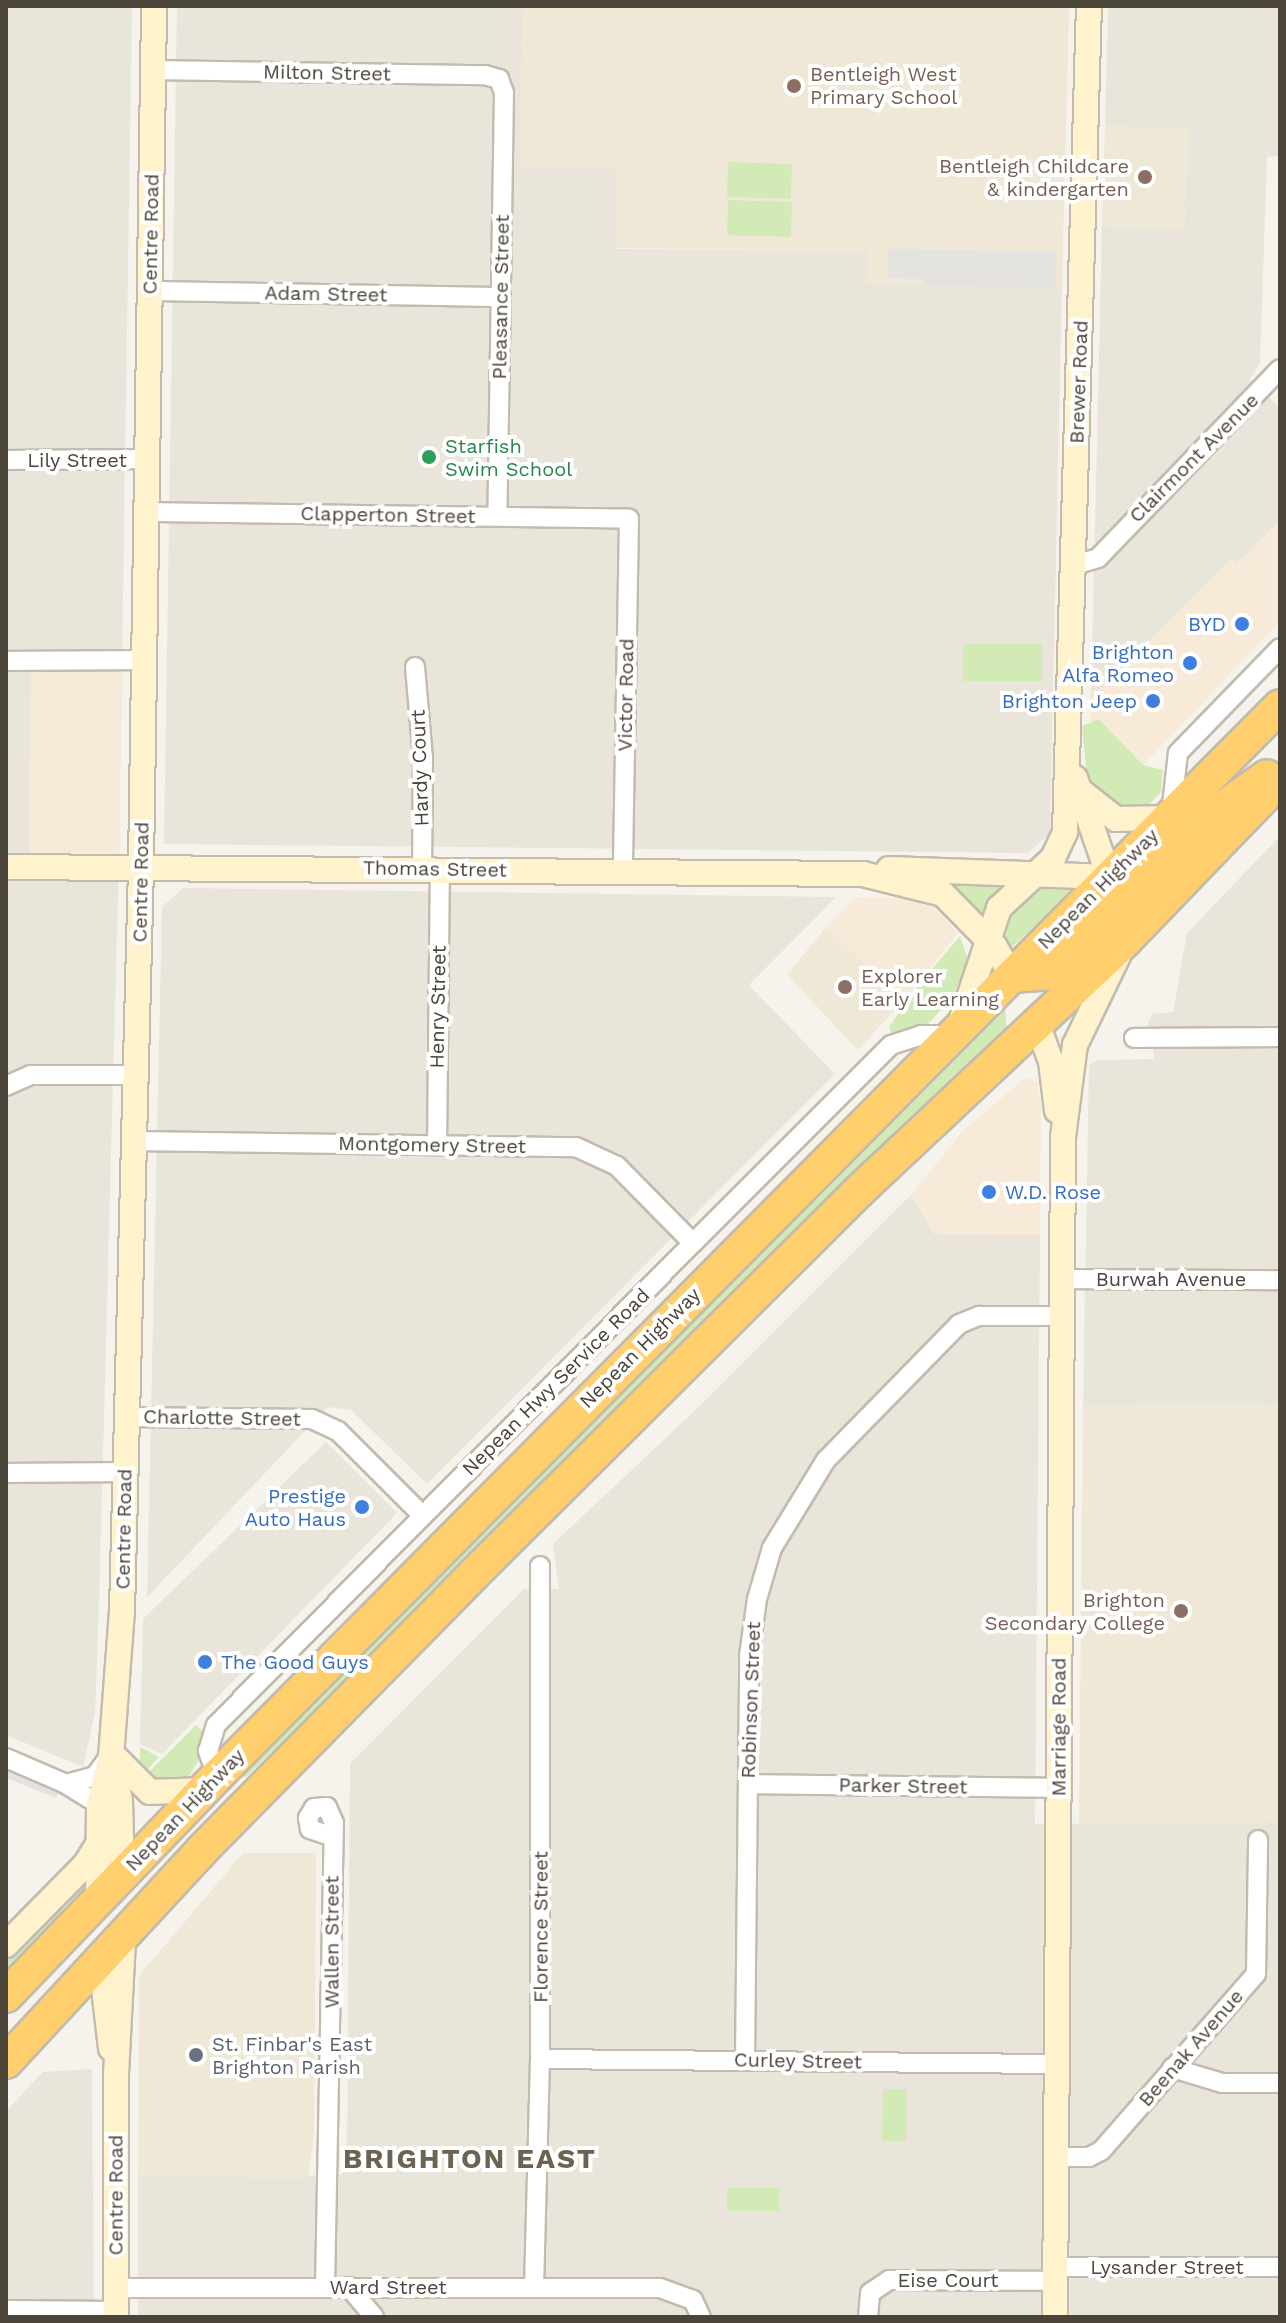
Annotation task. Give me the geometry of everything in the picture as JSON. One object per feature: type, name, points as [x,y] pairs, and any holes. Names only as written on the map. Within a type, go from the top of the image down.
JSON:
[{"type":"highway","name":"Nepean Highway","points":[[1176,824],[1280,706]]},
{"type":"highway","points":[[1012,976],[1050,974],[1121,915],[1176,824],[1226,803],[1280,768]]},
{"type":"highway","name":"Nepean Highway","points":[[6,2062],[245,1806],[859,1191],[1044,1020],[1121,915],[1280,780]]},
{"type":"highway","name":"Nepean Highway","points":[[6,1996],[210,1783],[1012,976]]},
{"type":"highway","points":[[1012,976],[1044,1020]]},
{"type":"highway","points":[[210,1783],[245,1806]]},
{"type":"highway","name":"Centre Road","points":[[122,1875],[123,1939]]},
{"type":"highway","name":"Centre Road","points":[[98,1901],[101,1963]]},
{"type":"street","name":"Centre Road","points":[[98,1901],[99,1805],[111,1752],[121,1632],[141,866],[154,6]]},
{"type":"street","name":"Brewer Road","points":[[955,1033],[986,937],[1004,900],[1037,872],[1064,840],[1070,758],[1089,6]]},
{"type":"street","name":"Milton Street","points":[[153,70],[485,75],[499,79]]},
{"type":"street","name":"Pleasance Street","points":[[497,516],[504,93],[499,79]]},
{"type":"street","name":"Adam Street","points":[[150,291],[501,297]]},
{"type":"street","name":"Clairmont Avenue","points":[[1075,556],[1106,547],[1280,369]]},
{"type":"street","name":"Lily Street","points":[[6,460],[148,459]]},
{"type":"street","name":"Clapperton Street","points":[[147,512],[629,519]]},
{"type":"street","name":"Victor Road","points":[[623,871],[629,519]]},
{"type":"street","points":[[1078,788],[1103,813],[1119,820],[1176,824],[1178,753],[1280,648]]},
{"type":"street","points":[[6,661],[144,660]]},
{"type":"street","name":"Hardy Court","points":[[415,667],[431,869]]},
{"type":"street","name":"Brewer Road","points":[[1070,758],[1121,915]]},
{"type":"street","name":"Thomas Street","points":[[6,867],[863,874],[922,867],[1037,872],[1121,915]]},
{"type":"street","name":"Henry Street","points":[[431,869],[437,1145]]},
{"type":"street","name":"Thomas Street","points":[[863,874],[938,890],[986,937],[1012,976]]},
{"type":"street","name":"Marriage Road","points":[[1055,2317],[1063,1137],[1077,1039],[1121,915]]},
{"type":"street","points":[[1044,1020],[1069,1043],[1071,1068]]},
{"type":"street","name":"Marriage Road","points":[[1044,1020],[1063,1137]]},
{"type":"street","name":"Nepean Hwy Service Road","points":[[210,1783],[208,1751],[216,1725],[693,1243],[891,1045],[921,1035],[955,1033]]},
{"type":"street","points":[[1134,1038],[1280,1037]]},
{"type":"street","points":[[6,1086],[23,1076],[136,1075]]},
{"type":"street","name":"Montgomery Street","points":[[134,1141],[586,1149],[617,1166],[693,1243]]},
{"type":"street","name":"Burwah Avenue","points":[[1062,1279],[1280,1280]]},
{"type":"street","name":"Robinson Street","points":[[745,2061],[749,1656],[757,1599],[772,1548],[810,1480],[964,1321],[1062,1316]]},
{"type":"street","name":"Charlotte Street","points":[[126,1417],[312,1419],[338,1431],[423,1516]]},
{"type":"street","points":[[6,1473],[125,1472]]},
{"type":"street","name":"Florence Street","points":[[534,2288],[540,2059],[540,1566]]},
{"type":"street","name":"Centre Road","points":[[111,1752],[120,1800],[122,1875]]},
{"type":"street","points":[[66,1784],[98,1773],[111,1752],[146,1790],[210,1783]]},
{"type":"street","points":[[6,1758],[66,1784],[99,1805]]},
{"type":"street","name":"Parker Street","points":[[748,1784],[1058,1788]]},
{"type":"street","name":"Wallen Street","points":[[325,2287],[333,1837]]},
{"type":"street","name":"Beenak Avenue","points":[[1056,2157],[1089,2157],[1101,2151],[1256,1974],[1258,1840]]},
{"type":"street","points":[[6,1945],[85,1865],[98,1844]]},
{"type":"street","name":"Centre Road","points":[[116,2305],[116,2074],[123,1939]]},
{"type":"street","name":"Centre Road","points":[[101,1963],[116,2074]]},
{"type":"street","name":"Curley Street","points":[[540,2059],[1056,2064]]},
{"type":"street","points":[[1172,2068],[1222,2083],[1280,2083]]},
{"type":"street","name":"Lysander Street","points":[[1055,2274],[1280,2267]]},
{"type":"street","name":"Eise Court","points":[[868,2317],[870,2293],[889,2280],[1055,2274]]},
{"type":"street","name":"Ward Street","points":[[6,2310],[116,2305],[325,2287],[660,2288],[693,2300],[701,2317]]},
{"type":"street","points":[[349,2287],[374,2317]]},
{"type":"shaded area","points":[[6,6],[132,6],[119,858],[99,1604],[95,1713],[83,1767],[6,1735]]},
{"type":"shaded area","points":[[177,6],[523,6],[520,166],[617,168],[617,249],[868,251],[868,284],[1062,287],[1050,833],[1028,853],[164,844]]},
{"type":"shaded area","name":"Bentleigh West Primary School","points":[[523,6],[1069,6],[1062,287],[867,284],[867,251],[615,248],[616,168],[520,167]]},
{"type":"shaded area","points":[[1108,6],[1280,6],[1280,156],[1267,157],[1260,363],[1250,379],[1280,408],[1280,520],[1237,564],[1232,559],[1091,700],[1102,226],[1184,229],[1188,129],[1105,126]]},
{"type":"shaded area","name":"Bentleigh Childcare & kindergarten","points":[[1105,126],[1188,128],[1184,229],[1102,226]]},
{"type":"shaded area","points":[[888,249],[1056,252],[1055,287],[924,285],[924,279],[887,278]]},
{"type":"shaded area","points":[[1280,520],[1280,622],[1143,765],[1099,719],[1090,722],[1091,700],[1231,559],[1237,564]]},
{"type":"shaded area","points":[[31,666],[121,667],[119,858],[29,857]]},
{"type":"shaded area","points":[[1280,836],[1280,1405],[1083,1406],[1089,1065],[1098,1060],[1155,1059],[1148,1023],[1152,1014],[1173,1012],[1187,933]]},
{"type":"shaded area","points":[[183,888],[836,897],[749,985],[835,1074],[427,1484],[351,1410],[328,1407],[147,1597],[162,907]]},
{"type":"shaded area","points":[[856,897],[908,898],[936,909],[958,933],[904,1000],[826,927]]},
{"type":"shaded area","name":"Explorer Early Learning","points":[[826,927],[904,1000],[858,1050],[787,975]]},
{"type":"shaded area","points":[[1026,1077],[1037,1082],[1041,1105],[1040,1235],[934,1234],[911,1195],[962,1132]]},
{"type":"shaded area","points":[[911,1195],[935,1234],[1040,1235],[1035,1824],[1275,1822],[1280,1817],[1280,2317],[138,2317],[138,2177],[342,2175],[347,2140],[350,1764],[524,1589],[559,1589],[553,1544],[705,1401]]},
{"type":"shaded area","name":"Brighton Secondary College","points":[[1280,1405],[1280,1817],[1276,1822],[1079,1824],[1083,1406]]},
{"type":"shaded area","points":[[326,1442],[397,1513],[162,1754],[140,1744],[143,1619]]},
{"type":"shaded area","points":[[6,1767],[59,1789],[56,1798],[6,1778]]},
{"type":"shaded area","points":[[243,1853],[316,1853],[314,2134],[308,2178],[138,2177],[139,1976]]},
{"type":"shaded area","points":[[92,2069],[94,2317],[6,2317],[6,2111],[43,2072]]},
{"type":"green space","points":[[728,162],[792,164],[791,199],[727,197]]},
{"type":"green space","points":[[728,200],[792,202],[791,237],[727,235]]},
{"type":"green space","points":[[963,644],[1042,644],[1042,681],[963,681]]},
{"type":"green space","points":[[1099,719],[1143,765],[1163,770],[1161,792],[1143,811],[1132,815],[1095,793],[1087,779],[1082,726]]},
{"type":"green space","points":[[946,879],[1001,885],[981,919],[944,884]]},
{"type":"green space","points":[[1048,885],[1074,889],[1009,950],[1003,935],[1005,919],[1037,887]]},
{"type":"green space","points":[[960,936],[968,960],[952,998],[926,1026],[891,1033],[889,1027],[921,982]]},
{"type":"green space","points":[[1005,1005],[1007,1033],[828,1199],[342,1686],[247,1776],[236,1779]]},
{"type":"green space","points":[[196,1725],[203,1732],[201,1756],[180,1784],[143,1778]]},
{"type":"green space","points":[[140,1747],[159,1757],[145,1772],[140,1770]]},
{"type":"green space","points":[[58,1904],[63,1913],[6,1972],[6,1957]]},
{"type":"green space","points":[[883,2089],[907,2089],[906,2141],[882,2141]]},
{"type":"green space","points":[[727,2188],[779,2188],[779,2211],[727,2211]]},
{"type":"place","name":"Bentleigh West Primary School","points":[[794,86]]},
{"type":"place","name":"Bentleigh Childcare & kindergarten","points":[[1145,177]]},
{"type":"place","name":"Starfish Swim School","points":[[429,457]]},
{"type":"place","name":"BYD","points":[[1242,624]]},
{"type":"place","name":"Brighton Alfa Romeo","points":[[1190,663]]},
{"type":"place","name":"Brighton Jeep","points":[[1153,701]]},
{"type":"place","name":"Explorer Early Learning","points":[[845,987]]},
{"type":"place","name":"W.D. Rose","points":[[989,1192]]},
{"type":"place","name":"Prestige Auto Haus","points":[[362,1507]]},
{"type":"place","name":"Brighton Secondary College","points":[[1181,1611]]},
{"type":"place","name":"The Good Guys","points":[[205,1662]]},
{"type":"place","name":"St. Finbar's East Brighton Parish","points":[[196,2055]]},
{"type":"district","name":"BRIGHTON EAST","points":[[470,2159]]}]
